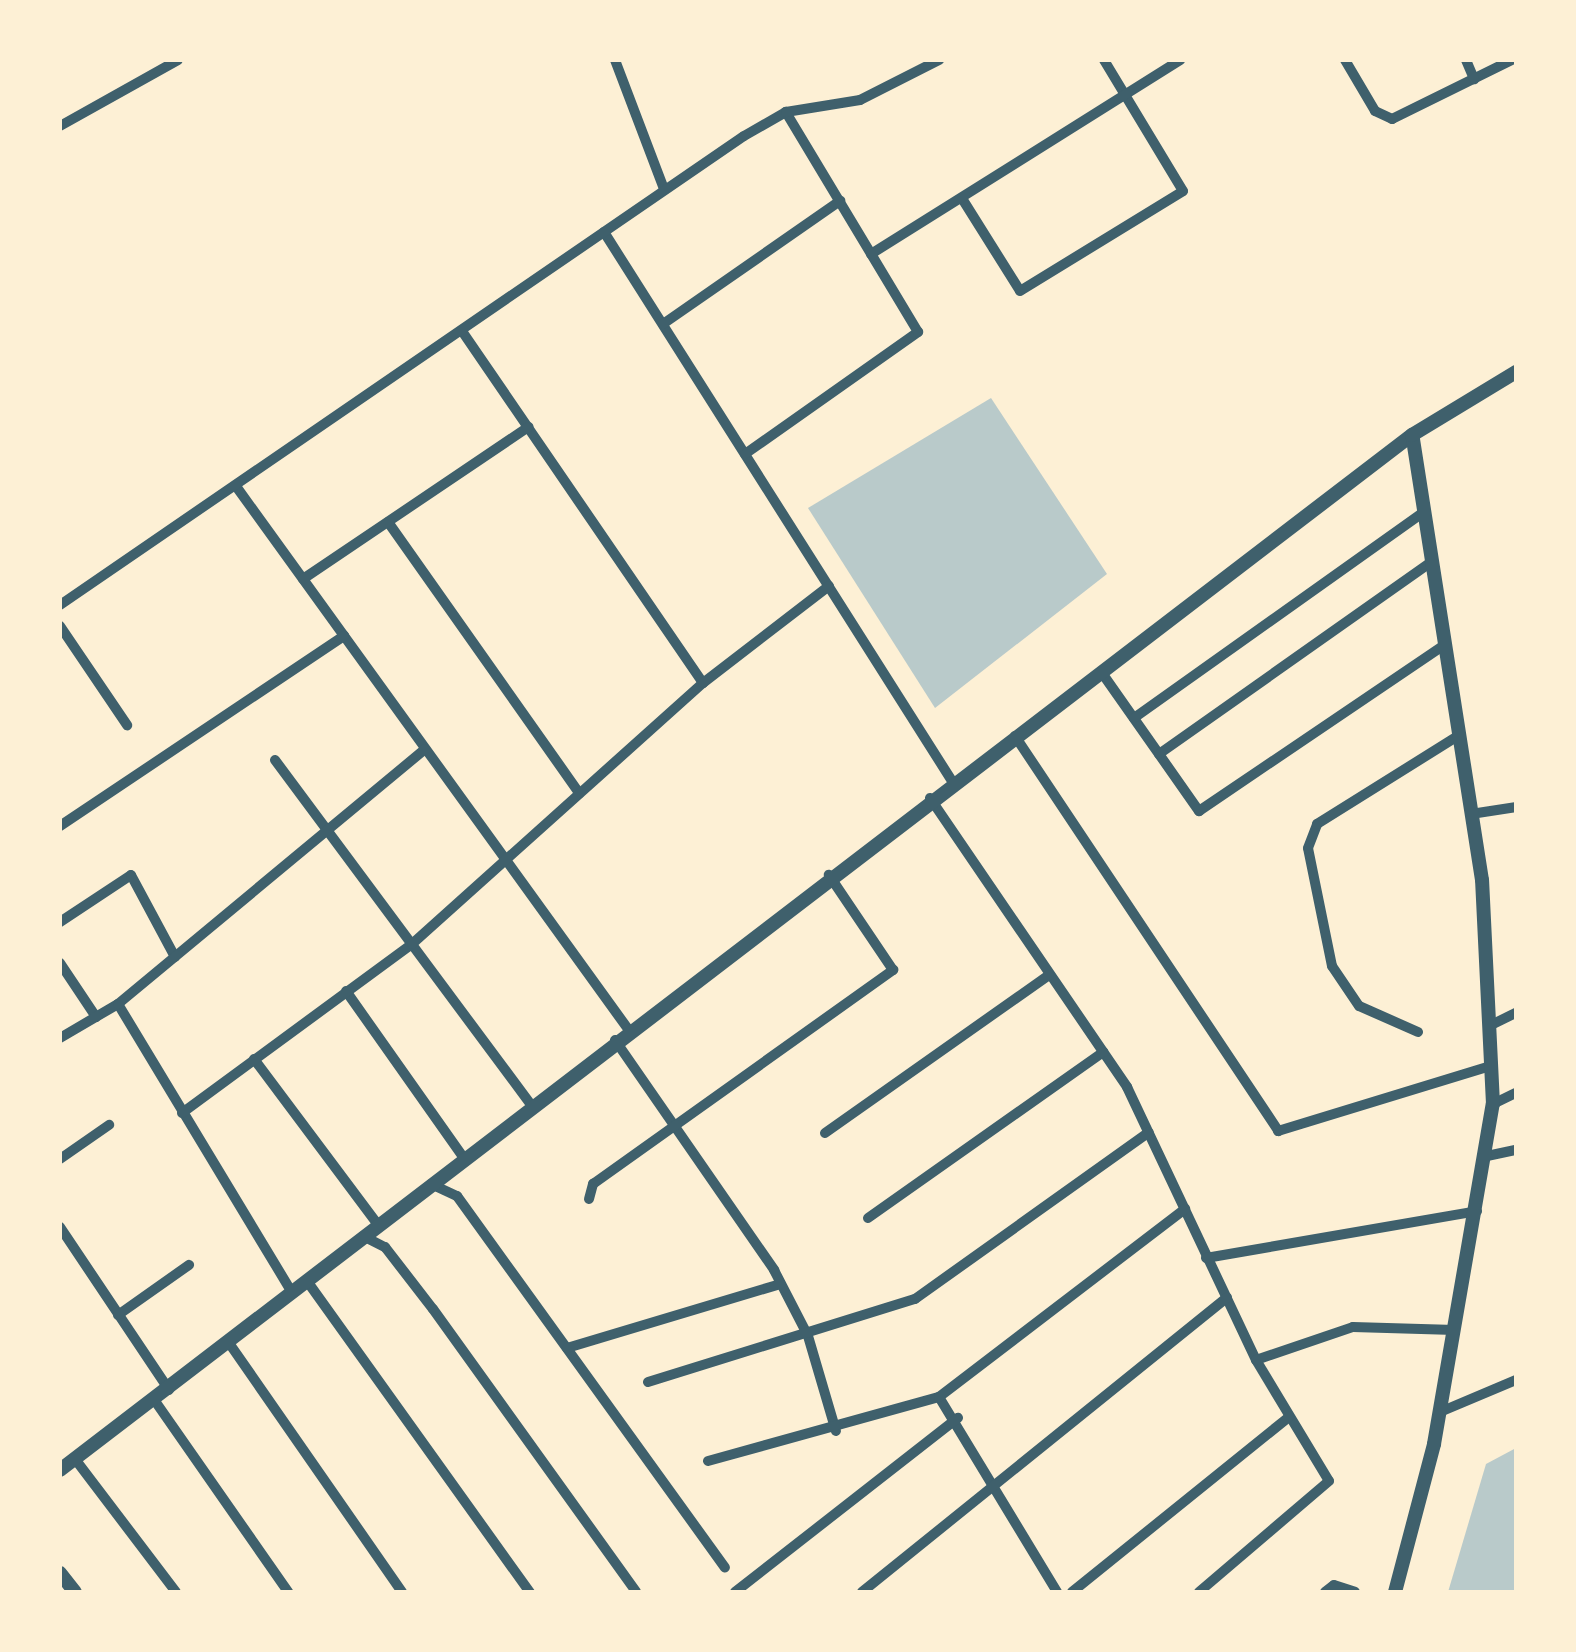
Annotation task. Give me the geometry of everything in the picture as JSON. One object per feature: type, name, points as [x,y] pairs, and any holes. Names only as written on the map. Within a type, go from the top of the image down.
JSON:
[{"type":"street","points":[[60,126],[178,60]]},
{"type":"street","points":[[615,60],[664,189]]},
{"type":"street","points":[[60,606],[464,334],[664,189],[786,112],[860,100],[939,60]]},
{"type":"street","points":[[963,200],[1020,291],[1183,191],[1104,60]]},
{"type":"street","points":[[871,254],[963,200],[1180,60]]},
{"type":"street","points":[[1345,60],[1375,111],[1392,119],[1512,60]]},
{"type":"street","points":[[1466,60],[1474,78]]},
{"type":"street","points":[[746,454],[918,332],[786,112]]},
{"type":"street","points":[[663,324],[840,202]]},
{"type":"street","points":[[604,232],[952,781]]},
{"type":"street","points":[[464,334],[704,683]]},
{"type":"street","points":[[60,1470],[230,1344],[529,1102],[828,874],[1102,672],[1412,435],[1516,372]]},
{"type":"street","points":[[303,579],[528,428]]},
{"type":"street","points":[[1397,1590],[1440,1412],[1487,1156],[1492,1104],[1471,814],[1428,564],[1412,435]]},
{"type":"street","points":[[238,489],[506,860],[680,1123],[782,1284],[808,1336],[836,1431]]},
{"type":"street","points":[[1134,718],[1422,513]]},
{"type":"street","points":[[388,522],[579,792]]},
{"type":"street","points":[[1159,754],[1428,564]]},
{"type":"street","points":[[182,1113],[412,944],[704,683],[829,586]]},
{"type":"street","points":[[60,626],[127,725]]},
{"type":"street","points":[[60,826],[344,636]]},
{"type":"street","points":[[1102,672],[1199,811],[1441,647]]},
{"type":"street","points":[[1015,736],[1278,1131],[1491,1066]]},
{"type":"street","points":[[1418,1032],[1359,1006],[1332,966],[1308,848],[1317,824],[1458,736]]},
{"type":"street","points":[[60,1038],[118,1004],[425,748]]},
{"type":"street","points":[[275,760],[529,1102]]},
{"type":"street","points":[[930,798],[1103,1052],[1150,1132],[1256,1360],[1328,1481],[1199,1592]]},
{"type":"street","points":[[1471,814],[1516,807]]},
{"type":"street","points":[[589,1198],[593,1184],[893,970],[828,874]]},
{"type":"street","points":[[60,922],[131,875],[174,957]]},
{"type":"street","points":[[60,964],[96,1017]]},
{"type":"street","points":[[825,1133],[1049,976]]},
{"type":"street","points":[[346,991],[463,1158]]},
{"type":"street","points":[[118,1004],[292,1293]]},
{"type":"street","points":[[1489,1026],[1516,1013]]},
{"type":"street","points":[[868,1218],[1103,1052]]},
{"type":"street","points":[[254,1058],[378,1225]]},
{"type":"street","points":[[1492,1104],[1516,1093]]},
{"type":"street","points":[[60,1160],[109,1125]]},
{"type":"street","points":[[648,1382],[808,1336],[938,1286],[1150,1132]]},
{"type":"street","points":[[1487,1156],[1516,1150]]},
{"type":"street","points":[[430,1184],[457,1196],[725,1567]]},
{"type":"street","points":[[708,1461],[836,1431],[939,1397],[1185,1208]]},
{"type":"street","points":[[1206,1258],[1476,1211]]},
{"type":"street","points":[[60,1227],[169,1390]]},
{"type":"street","points":[[364,1236],[384,1247],[433,1309],[636,1592]]},
{"type":"street","points":[[118,1314],[190,1265]]},
{"type":"street","points":[[307,1281],[530,1592]]},
{"type":"street","points":[[567,1348],[782,1284]]},
{"type":"street","points":[[862,1592],[1227,1298]]},
{"type":"street","points":[[1256,1360],[1353,1327],[1455,1330]]},
{"type":"street","points":[[230,1344],[402,1592]]},
{"type":"street","points":[[1440,1412],[1516,1380]]},
{"type":"street","points":[[939,1397],[958,1418],[1057,1592]]},
{"type":"street","points":[[155,1401],[288,1592]]},
{"type":"street","points":[[1072,1592],[1288,1417]]},
{"type":"street","points":[[735,1592],[958,1418]]},
{"type":"street","points":[[76,1458],[176,1592]]},
{"type":"street","points":[[60,1573],[75,1592]]},
{"type":"street","points":[[1326,1592],[1334,1584],[1355,1592]]},
{"type":"shaded area","points":[[991,398],[1107,574],[935,708],[808,508]]},
{"type":"shaded area","points":[[1516,1448],[1516,1592],[1448,1592],[1486,1464]]}]
